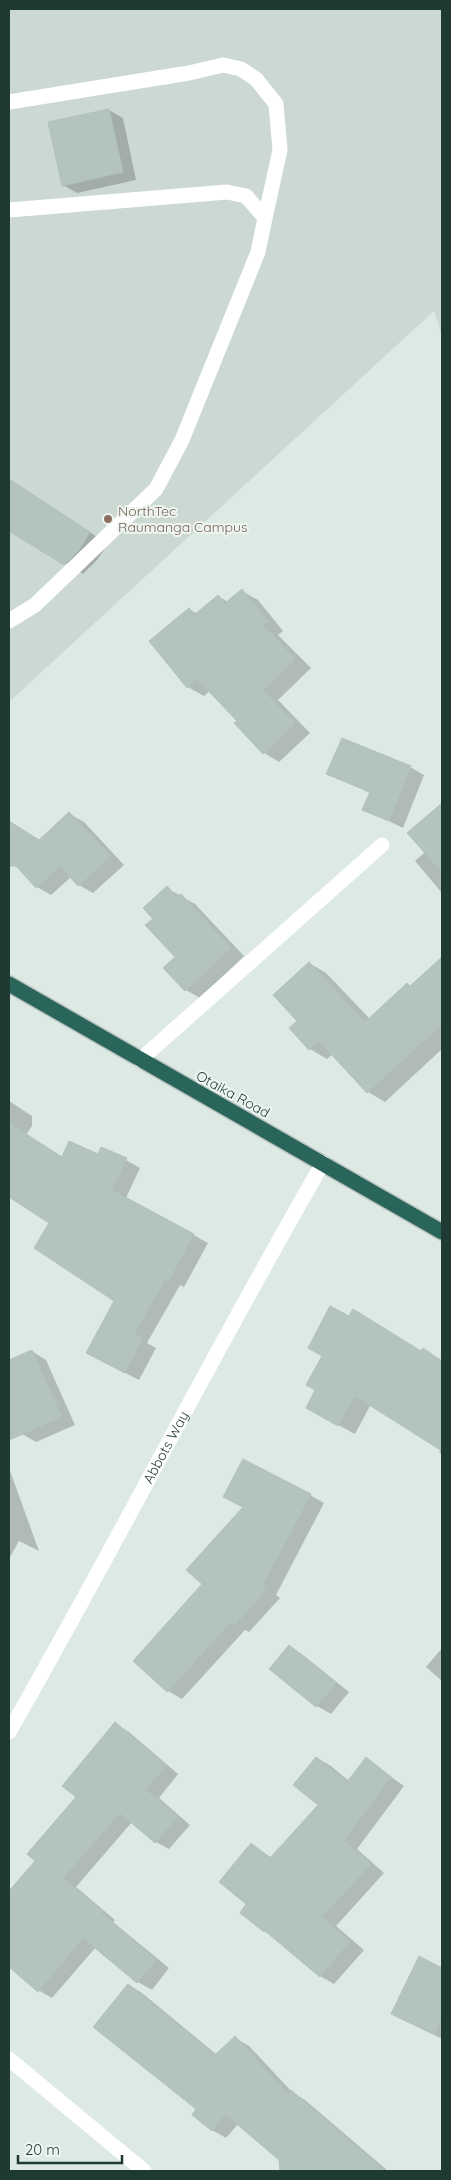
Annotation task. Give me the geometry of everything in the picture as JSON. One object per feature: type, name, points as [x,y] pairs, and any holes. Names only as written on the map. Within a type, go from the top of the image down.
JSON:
[{"type":"highway","name":"Otaika Road","points":[[9,984],[442,1232]]},
{"type":"street","points":[[9,102],[189,73],[223,65],[241,69],[256,79],[276,104],[280,150],[258,252],[182,440],[156,489],[35,605],[9,621]]},
{"type":"street","points":[[9,210],[227,192],[246,196],[265,218]]},
{"type":"street","points":[[140,1060],[382,845]]},
{"type":"street","name":"Abbots Way","points":[[9,1732],[77,1613],[323,1163]]},
{"type":"street","points":[[9,2059],[144,2171]]},
{"type":"shaded area","name":"NorthTec Raumanga Campus","points":[[9,9],[442,9],[442,335],[434,311],[9,702]]},
{"type":"building","points":[[109,109],[123,172],[62,186],[48,122]]},
{"type":"building","points":[[9,479],[90,532],[79,550],[64,565],[9,531]]},
{"type":"building","points":[[242,589],[268,621],[263,625],[295,659],[263,690],[295,723],[263,754],[234,723],[237,721],[197,679],[187,688],[149,641],[189,608],[194,615],[218,595],[225,603]]},
{"type":"building","points":[[342,738],[411,766],[389,821],[362,810],[370,792],[326,774]]},
{"type":"building","points":[[442,803],[442,872],[407,833]]},
{"type":"building","points":[[69,812],[111,856],[78,886],[60,866],[36,888],[16,866],[9,866],[9,821],[39,840]]},
{"type":"building","points":[[167,886],[177,897],[181,894],[231,948],[185,991],[163,968],[175,957],[145,925],[153,919],[143,908]]},
{"type":"building","points":[[442,957],[442,1024],[367,1093],[319,1041],[309,1050],[289,1028],[297,1021],[273,995],[309,962],[365,1022],[407,983],[410,986]]},
{"type":"building","points":[[9,1123],[62,1157],[69,1141],[98,1154],[101,1147],[127,1158],[112,1190],[194,1234],[169,1280],[166,1278],[134,1334],[143,1338],[125,1373],[86,1353],[114,1301],[34,1248],[49,1223],[9,1197]]},
{"type":"building","points":[[330,1306],[349,1316],[353,1309],[421,1351],[423,1348],[442,1361],[442,1451],[355,1396],[338,1426],[306,1408],[315,1390],[306,1385],[322,1356],[308,1348]]},
{"type":"building","points":[[32,1350],[62,1417],[9,1440],[9,1360]]},
{"type":"building","points":[[243,1459],[311,1494],[262,1586],[266,1590],[235,1625],[231,1622],[167,1692],[133,1661],[202,1584],[186,1570],[243,1507],[223,1497]]},
{"type":"building","points":[[289,1645],[336,1683],[316,1707],[269,1669]]},
{"type":"building","points":[[115,1722],[166,1765],[146,1790],[178,1816],[155,1843],[120,1813],[63,1878],[157,1960],[137,1983],[83,1938],[38,1992],[9,1967],[9,1891],[35,1861],[27,1854],[76,1797],[62,1786]]},
{"type":"building","points":[[316,1757],[347,1782],[366,1757],[391,1777],[344,1840],[371,1864],[322,1917],[350,1941],[320,1977],[265,1931],[240,1913],[246,1904],[219,1882],[251,1843],[270,1858],[318,1805],[293,1785]]},
{"type":"building","points":[[419,1956],[442,1968],[442,2017],[435,2035],[391,2014]]},
{"type":"building","points":[[128,1984],[215,2055],[235,2036],[288,2094],[291,2090],[385,2171],[280,2171],[279,2160],[225,2114],[212,2131],[192,2115],[196,2109],[93,2027]]},
{"type":"place","name":"NorthTec Raumanga Campus","points":[[108,519]]}]
